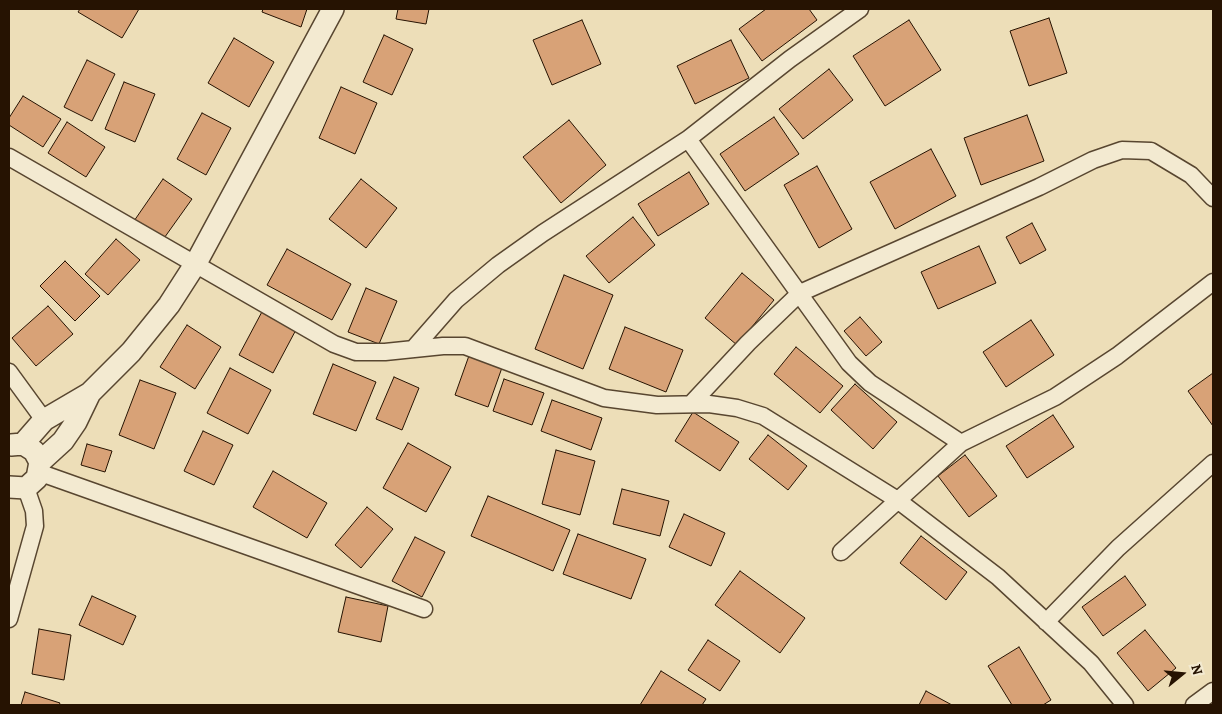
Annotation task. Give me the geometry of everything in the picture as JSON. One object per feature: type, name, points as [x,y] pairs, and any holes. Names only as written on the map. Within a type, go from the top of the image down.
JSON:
[{"type":"street","points":[[9,619],[35,526],[28,477],[34,451],[16,445],[44,420],[90,393],[149,331],[196,263],[332,9]]},
{"type":"street","points":[[414,348],[456,300],[498,265],[543,233],[688,139],[790,59],[860,9]]},
{"type":"street","points":[[688,139],[850,363],[870,382],[961,443]]},
{"type":"street","points":[[691,404],[748,342],[800,293],[1039,187],[1094,160],[1122,150],[1151,151],[1191,176],[1213,198]]},
{"type":"street","points":[[9,157],[342,346],[356,352],[465,346],[604,398],[629,403],[691,404],[737,408],[763,416],[896,499],[998,577],[1091,663],[1125,705]]},
{"type":"street","points":[[841,552],[896,499],[961,443],[1055,397],[1117,356],[1213,282]]},
{"type":"street","points":[[9,372],[44,420]]},
{"type":"street","points":[[28,477],[63,441],[76,422],[90,393]]},
{"type":"street","points":[[1046,622],[1118,548],[1213,463]]},
{"type":"street","points":[[28,477],[424,609]]},
{"type":"street","points":[[1194,705],[1213,691]]},
{"type":"building","points":[[80,9],[139,9],[122,38],[78,12]]},
{"type":"building","points":[[263,9],[307,9],[301,27],[262,12]]},
{"type":"building","points":[[398,9],[429,9],[426,24],[396,19]]},
{"type":"building","points":[[766,9],[809,9],[817,20],[762,61],[739,29]]},
{"type":"building","points":[[1049,18],[1067,73],[1029,86],[1010,31]]},
{"type":"building","points":[[582,20],[601,64],[552,85],[533,40]]},
{"type":"building","points":[[909,20],[941,70],[885,106],[853,56]]},
{"type":"building","points":[[384,35],[413,49],[392,95],[363,82]]},
{"type":"building","points":[[234,38],[274,62],[249,107],[208,83]]},
{"type":"building","points":[[731,40],[749,78],[695,104],[677,66]]},
{"type":"building","points":[[87,60],[115,74],[92,121],[64,107]]},
{"type":"building","points":[[829,69],[853,100],[803,139],[779,109]]},
{"type":"building","points":[[124,82],[155,94],[135,142],[105,129]]},
{"type":"building","points":[[341,87],[377,103],[355,154],[319,138]]},
{"type":"building","points":[[23,96],[61,119],[43,147],[9,125],[9,118]]},
{"type":"building","points":[[202,113],[231,128],[206,175],[177,159]]},
{"type":"building","points":[[1027,115],[1044,161],[981,185],[964,138]]},
{"type":"building","points":[[774,117],[799,154],[745,191],[720,154]]},
{"type":"building","points":[[569,120],[606,165],[561,203],[523,157]]},
{"type":"building","points":[[67,122],[105,147],[86,177],[48,153]]},
{"type":"building","points":[[931,149],[956,196],[895,229],[870,182]]},
{"type":"building","points":[[817,166],[852,229],[819,248],[784,185]]},
{"type":"building","points":[[689,172],[709,204],[658,236],[638,204]]},
{"type":"building","points":[[163,179],[192,199],[162,241],[134,221]]},
{"type":"building","points":[[361,179],[397,208],[366,248],[329,219]]},
{"type":"building","points":[[633,217],[655,245],[609,283],[586,256]]},
{"type":"building","points":[[1032,223],[1046,250],[1020,264],[1006,237]]},
{"type":"building","points":[[116,239],[140,260],[108,295],[85,274]]},
{"type":"building","points":[[979,246],[996,283],[938,309],[921,272]]},
{"type":"building","points":[[287,249],[351,284],[332,320],[267,285]]},
{"type":"building","points":[[65,261],[100,296],[75,321],[40,286]]},
{"type":"building","points":[[742,273],[774,300],[737,345],[705,318]]},
{"type":"building","points":[[564,275],[613,295],[583,369],[535,349]]},
{"type":"building","points":[[366,288],[397,301],[379,344],[348,332]]},
{"type":"building","points":[[48,306],[73,334],[36,366],[12,338]]},
{"type":"building","points":[[264,308],[298,326],[273,373],[239,355]]},
{"type":"building","points":[[860,317],[882,342],[866,356],[844,331]]},
{"type":"building","points":[[1031,320],[1054,355],[1006,387],[983,352]]},
{"type":"building","points":[[187,325],[221,347],[195,389],[160,367]]},
{"type":"building","points":[[625,327],[683,350],[666,392],[609,369]]},
{"type":"building","points":[[796,347],[843,386],[820,413],[774,374]]},
{"type":"building","points":[[471,350],[504,362],[488,407],[455,395]]},
{"type":"building","points":[[333,364],[376,382],[356,431],[313,414]]},
{"type":"building","points":[[230,368],[271,390],[248,434],[207,413]]},
{"type":"building","points":[[1213,373],[1213,426],[1188,391]]},
{"type":"building","points":[[394,377],[419,388],[402,430],[376,419]]},
{"type":"building","points":[[504,379],[544,393],[532,425],[493,411]]},
{"type":"building","points":[[140,380],[176,393],[154,449],[119,435]]},
{"type":"building","points":[[855,384],[897,422],[873,449],[831,410]]},
{"type":"building","points":[[552,400],[602,418],[591,450],[541,431]]},
{"type":"building","points":[[693,412],[739,442],[720,471],[675,441]]},
{"type":"building","points":[[1053,415],[1074,447],[1027,478],[1006,446]]},
{"type":"building","points":[[203,431],[233,445],[214,485],[184,471]]},
{"type":"building","points":[[768,435],[807,466],[788,490],[749,459]]},
{"type":"building","points":[[408,443],[451,467],[426,512],[383,488]]},
{"type":"building","points":[[87,444],[112,451],[105,472],[81,465]]},
{"type":"building","points":[[556,450],[595,461],[580,515],[542,504]]},
{"type":"building","points":[[965,455],[997,496],[969,517],[938,476]]},
{"type":"building","points":[[273,471],[327,503],[307,538],[253,507]]},
{"type":"building","points":[[622,489],[669,501],[660,536],[613,524]]},
{"type":"building","points":[[488,496],[570,530],[553,571],[471,536]]},
{"type":"building","points":[[367,507],[393,529],[361,568],[335,545]]},
{"type":"building","points":[[684,514],[725,533],[711,566],[669,547]]},
{"type":"building","points":[[578,534],[646,559],[631,599],[563,574]]},
{"type":"building","points":[[921,536],[967,572],[946,600],[900,563]]},
{"type":"building","points":[[415,537],[445,552],[422,597],[392,581]]},
{"type":"building","points":[[740,571],[805,618],[780,653],[715,605]]},
{"type":"building","points":[[1125,576],[1146,605],[1103,636],[1082,607]]},
{"type":"building","points":[[92,596],[136,616],[123,645],[79,625]]},
{"type":"building","points":[[346,597],[388,606],[381,642],[338,632]]},
{"type":"building","points":[[39,629],[71,635],[64,680],[32,674]]},
{"type":"building","points":[[1145,630],[1176,668],[1148,691],[1117,653]]},
{"type":"building","points":[[708,640],[740,661],[720,691],[688,670]]},
{"type":"building","points":[[1019,647],[1051,700],[1043,705],[1012,705],[988,666]]},
{"type":"building","points":[[661,671],[706,699],[702,705],[640,705]]},
{"type":"building","points":[[926,691],[952,705],[919,705]]},
{"type":"building","points":[[25,692],[60,703],[59,705],[21,705]]}]
